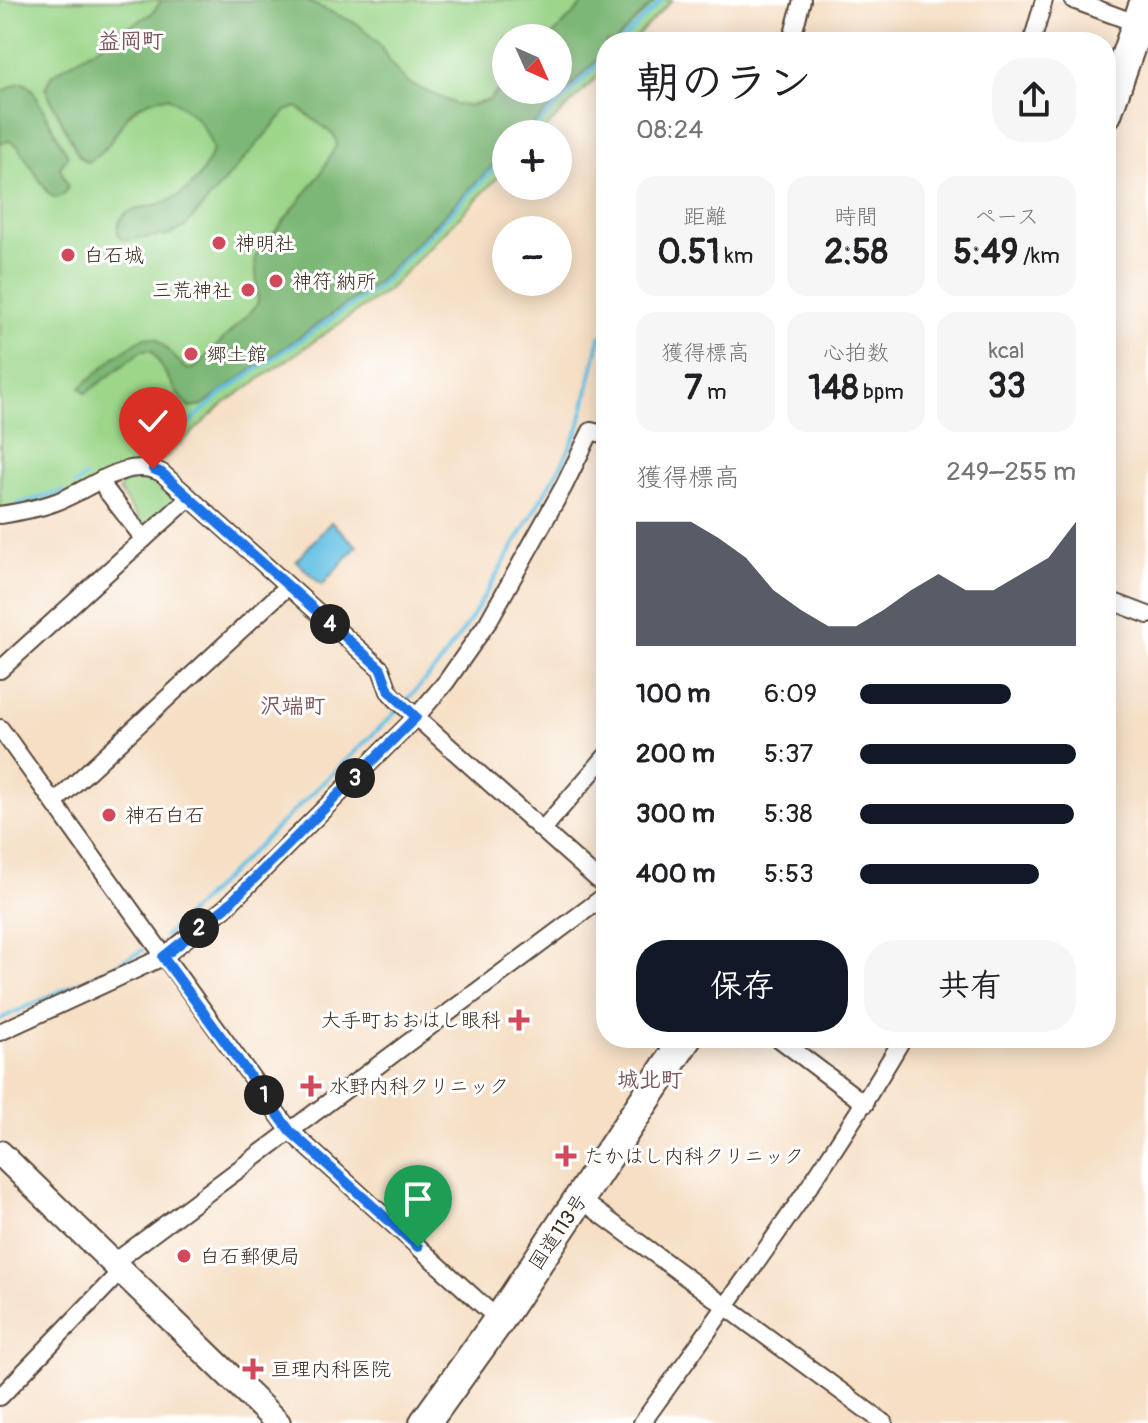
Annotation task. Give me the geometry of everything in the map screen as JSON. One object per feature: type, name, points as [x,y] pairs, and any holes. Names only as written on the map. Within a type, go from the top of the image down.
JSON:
[{"type":"highway","points":[[1116,88],[1144,15]]},
{"type":"highway","name":"国道113号","points":[[425,1423],[499,1320],[679,1048]]},
{"type":"street","points":[[794,32],[802,0]]},
{"type":"street","points":[[1035,32],[1044,0]]},
{"type":"street","points":[[1073,0],[1144,15]]},
{"type":"street","points":[[0,1032],[163,957],[226,907],[446,682],[488,622],[591,431],[596,432]]},
{"type":"street","points":[[0,515],[28,511],[59,501],[102,479],[132,469],[153,469],[162,473],[381,669],[389,691],[396,699],[596,878]]},
{"type":"street","points":[[102,479],[106,490],[144,539]]},
{"type":"street","points":[[0,670],[189,498]]},
{"type":"street","points":[[55,802],[287,587]]},
{"type":"street","points":[[1116,603],[1148,615]]},
{"type":"street","points":[[0,728],[290,1131],[499,1320]]},
{"type":"street","points":[[543,829],[596,768]]},
{"type":"street","points":[[0,1397],[116,1268],[290,1131],[596,902]]},
{"type":"street","points":[[791,1048],[865,1104]]},
{"type":"street","points":[[642,1423],[865,1104],[897,1048]]},
{"type":"street","points":[[0,1153],[278,1423]]},
{"type":"street","points":[[580,1199],[884,1423]]},
{"type":"green space","points":[[0,0],[672,0],[641,32],[596,32],[596,78],[572,102],[572,24],[492,24],[492,104],[570,104],[554,120],[492,120],[492,183],[388,290],[222,405],[153,469],[0,515]]},
{"type":"green space","points":[[162,0],[304,0],[358,24],[377,42],[408,83],[455,104],[469,106],[492,97],[492,104],[554,104],[538,120],[492,120],[492,166],[378,282],[201,406],[190,408],[179,396],[152,351],[142,351],[86,393],[80,388],[117,355],[144,337],[157,339],[186,369],[194,369],[256,306],[255,257],[319,176],[337,144],[334,135],[297,107],[286,111],[184,228],[168,235],[123,240],[118,235],[118,226],[126,214],[174,198],[198,178],[213,150],[206,132],[191,113],[168,97],[150,101],[128,115],[108,145],[87,162],[79,156],[45,88],[52,75],[152,13]]},
{"type":"green space","points":[[587,0],[656,0],[625,32],[596,32],[596,61],[572,85],[572,24],[564,24]]},
{"type":"green space","points":[[19,83],[32,89],[68,156],[60,168],[68,186],[65,194],[56,198],[49,194],[17,145],[9,141],[0,143],[0,93]]},
{"type":"green space","points":[[132,478],[156,480],[176,500],[149,526],[142,524],[119,491],[123,482]]},
{"type":"water","points":[[331,522],[357,546],[322,585],[296,561]]},
{"type":"waterway","points":[[630,32],[662,0]]},
{"type":"waterway","points":[[542,120],[596,66]]},
{"type":"waterway","points":[[180,431],[224,392],[378,287],[492,170]]},
{"type":"waterway","points":[[405,702],[438,666],[469,622],[564,460],[579,428],[596,354]]},
{"type":"waterway","points":[[75,485],[85,477]]},
{"type":"waterway","points":[[18,504],[63,491]]},
{"type":"waterway","points":[[165,936],[399,709]]},
{"type":"waterway","points":[[0,1019],[143,950]]},
{"type":"place","name":"神明社","points":[[219,243]]},
{"type":"place","name":"白石城","points":[[68,255]]},
{"type":"place","name":"神符 納所","points":[[276,281]]},
{"type":"place","name":"三荒神社","points":[[248,290]]},
{"type":"place","name":"郷土館","points":[[191,354]]},
{"type":"place","name":"神石白石","points":[[109,815]]},
{"type":"place","name":"大手町おおはし眼科","points":[[519,1020]]},
{"type":"place","name":"水野内科クリニック","points":[[311,1086]]},
{"type":"place","name":"たかはし内科クリニック","points":[[566,1156]]},
{"type":"place","name":"白石郵便局","points":[[184,1256]]},
{"type":"place","name":"亘理内科医院","points":[[253,1369]]},
{"type":"district","name":"益岡町","points":[[131,41]]},
{"type":"district","name":"沢端町","points":[[293,706]]},
{"type":"district","name":"城北町","points":[[650,1080]]},
{"type":"route","points":[[153,469],[162,473],[381,669],[389,691],[416,717],[226,907],[163,957],[290,1131],[418,1247]]}]
